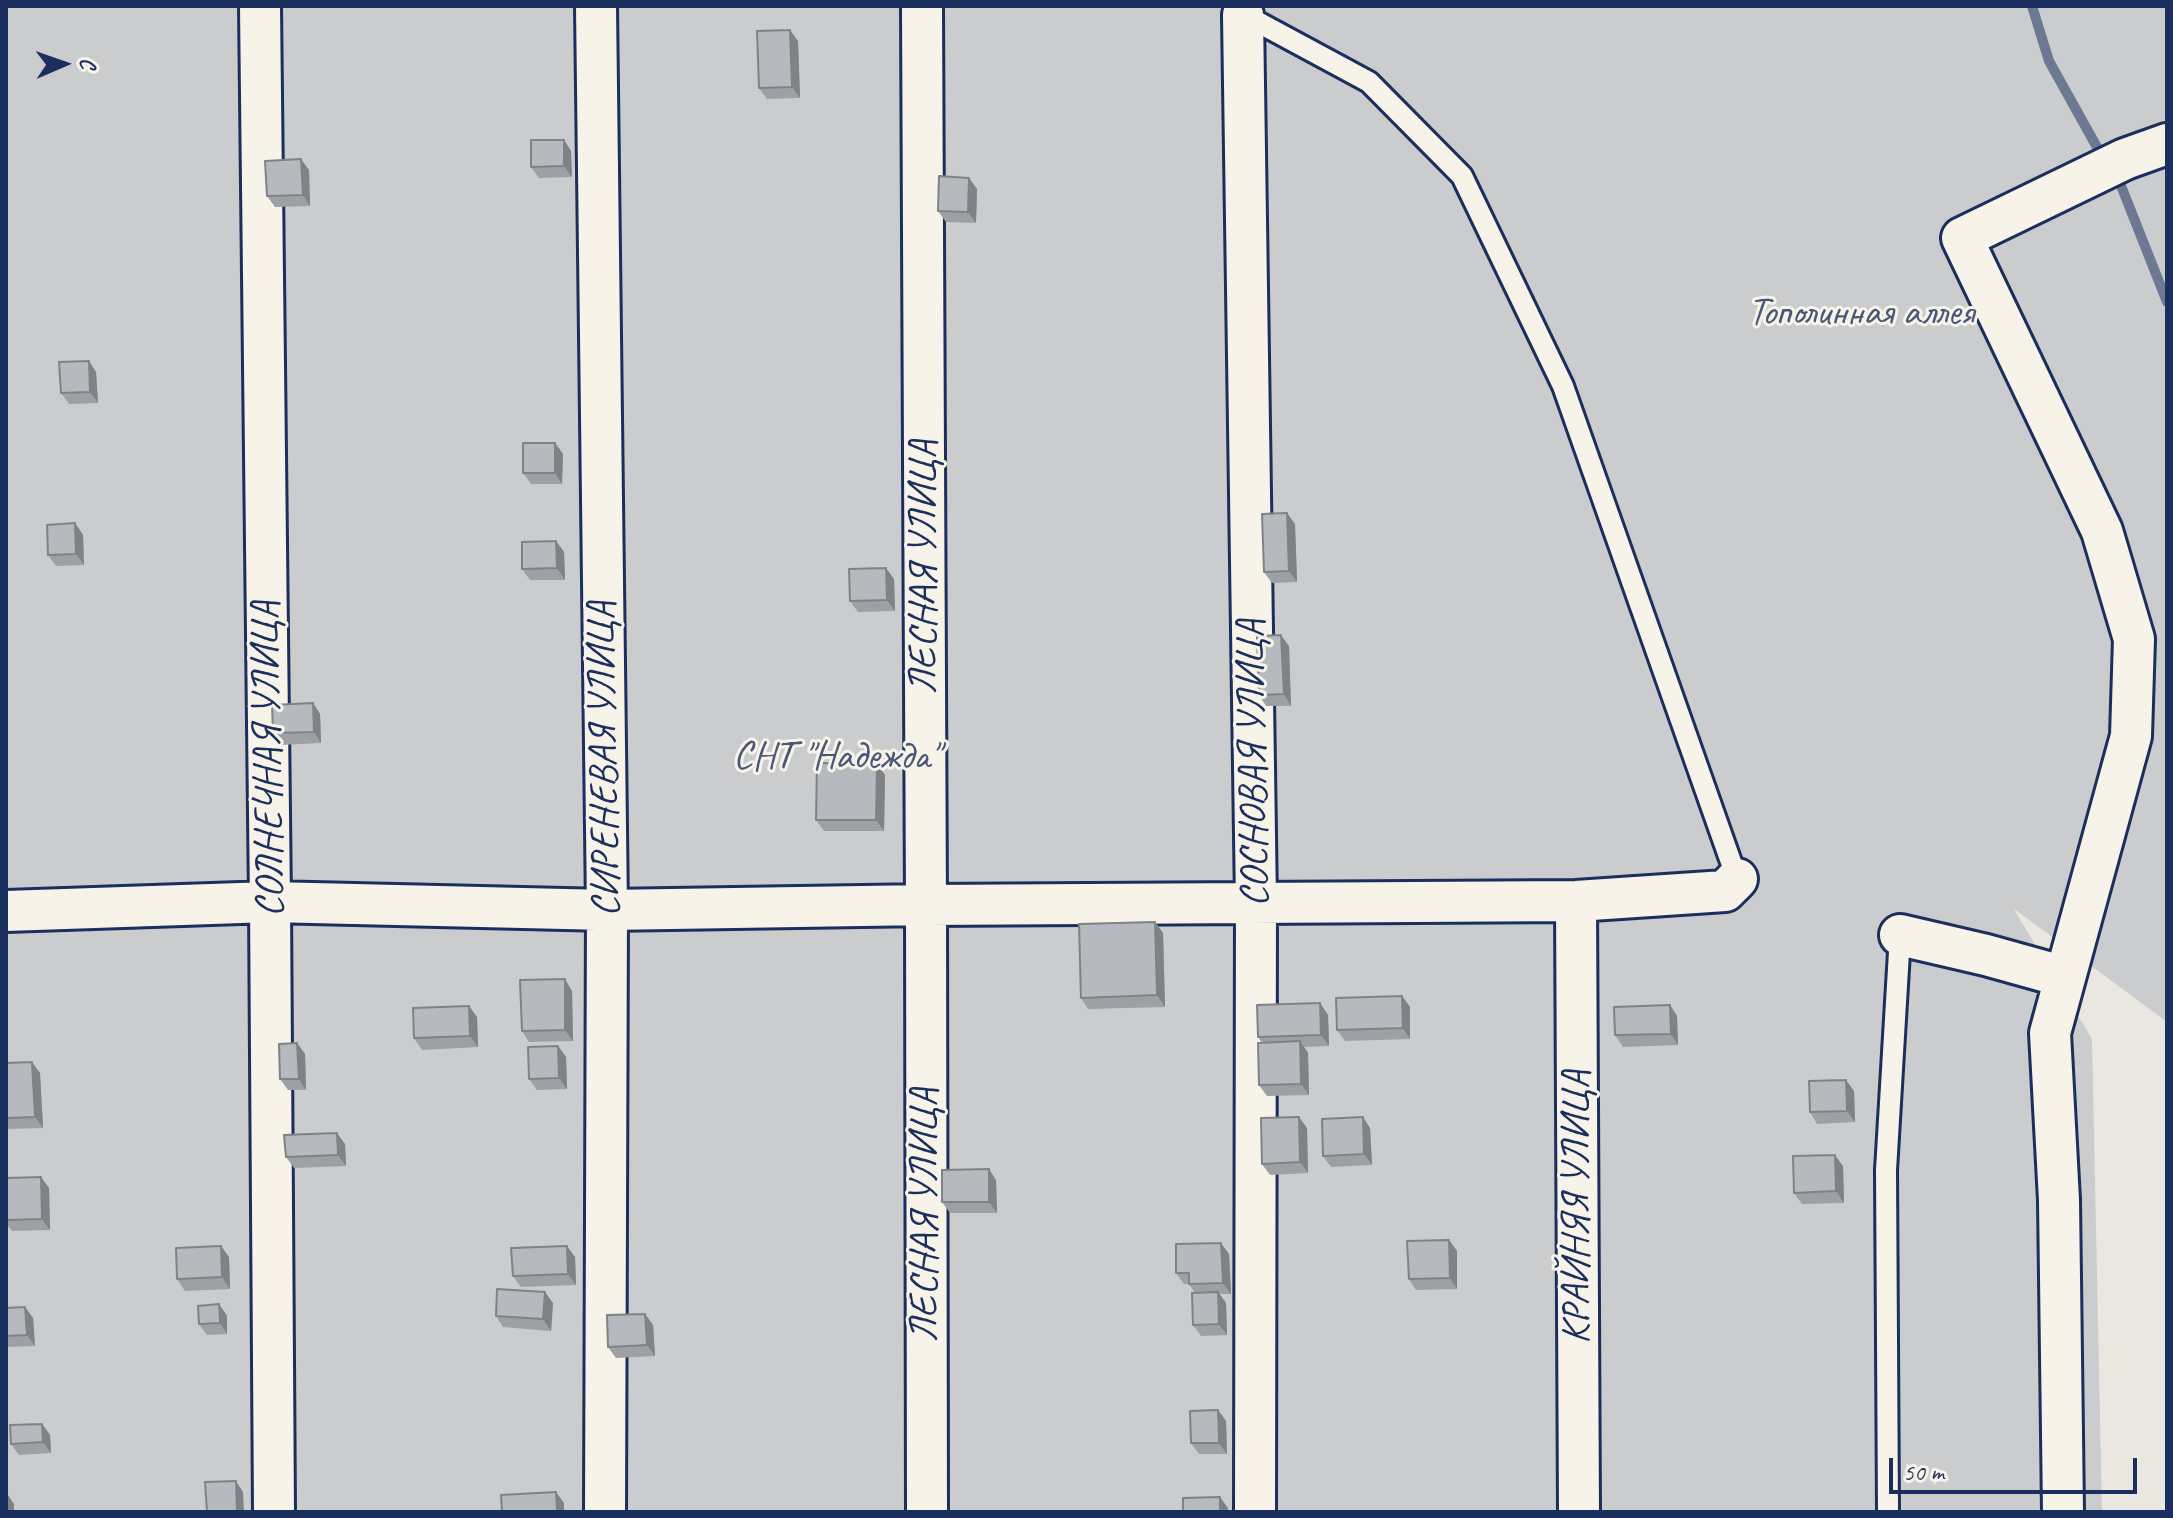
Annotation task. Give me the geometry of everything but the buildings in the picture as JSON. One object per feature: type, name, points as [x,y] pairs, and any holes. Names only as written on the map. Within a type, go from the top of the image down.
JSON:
[{"type":"street","name":"СОЛНЕЧНАЯ УЛИЦА","points":[[260,6],[274,1512]]},
{"type":"street","name":"СИРЕНЕВАЯ УЛИЦА","points":[[596,6],[607,910],[605,1512]]},
{"type":"street","name":"ЛЕСНАЯ УЛИЦА","points":[[922,6],[927,1512]]},
{"type":"street","name":"СОСНОВАЯ УЛИЦА","points":[[1235,10],[1256,903],[1255,1512]]},
{"type":"street","points":[[2063,1512],[2059,1200],[2050,1033],[2131,736],[2134,639],[2102,531],[1962,238],[2125,159],[2167,144]]},
{"type":"street","points":[[6,911],[270,902],[607,910],[1576,901],[1725,891],[1737,879]]},
{"type":"street","name":"КРАЙНЯЯ УЛИЦА","points":[[1576,901],[1579,1512]]},
{"type":"street","points":[[1900,935],[2065,977]]},
{"type":"lane","points":[[1235,10],[1369,82],[1462,176],[1563,386],[1737,879]]},
{"type":"lane","points":[[1888,1512],[1886,1170],[1900,935]]},
{"type":"green space","name":"СНТ \"Надежда\"","points":[[6,6],[2167,6],[2167,1022],[2013,908],[2092,1039],[2102,1512],[6,1512]]},
{"type":"waterway","points":[[2032,6],[2049,61],[2098,149]]},
{"type":"waterway","points":[[2118,178],[2167,302]]},
{"type":"park label","name":"Тополинная аллея","points":[[1861,314]]}]
